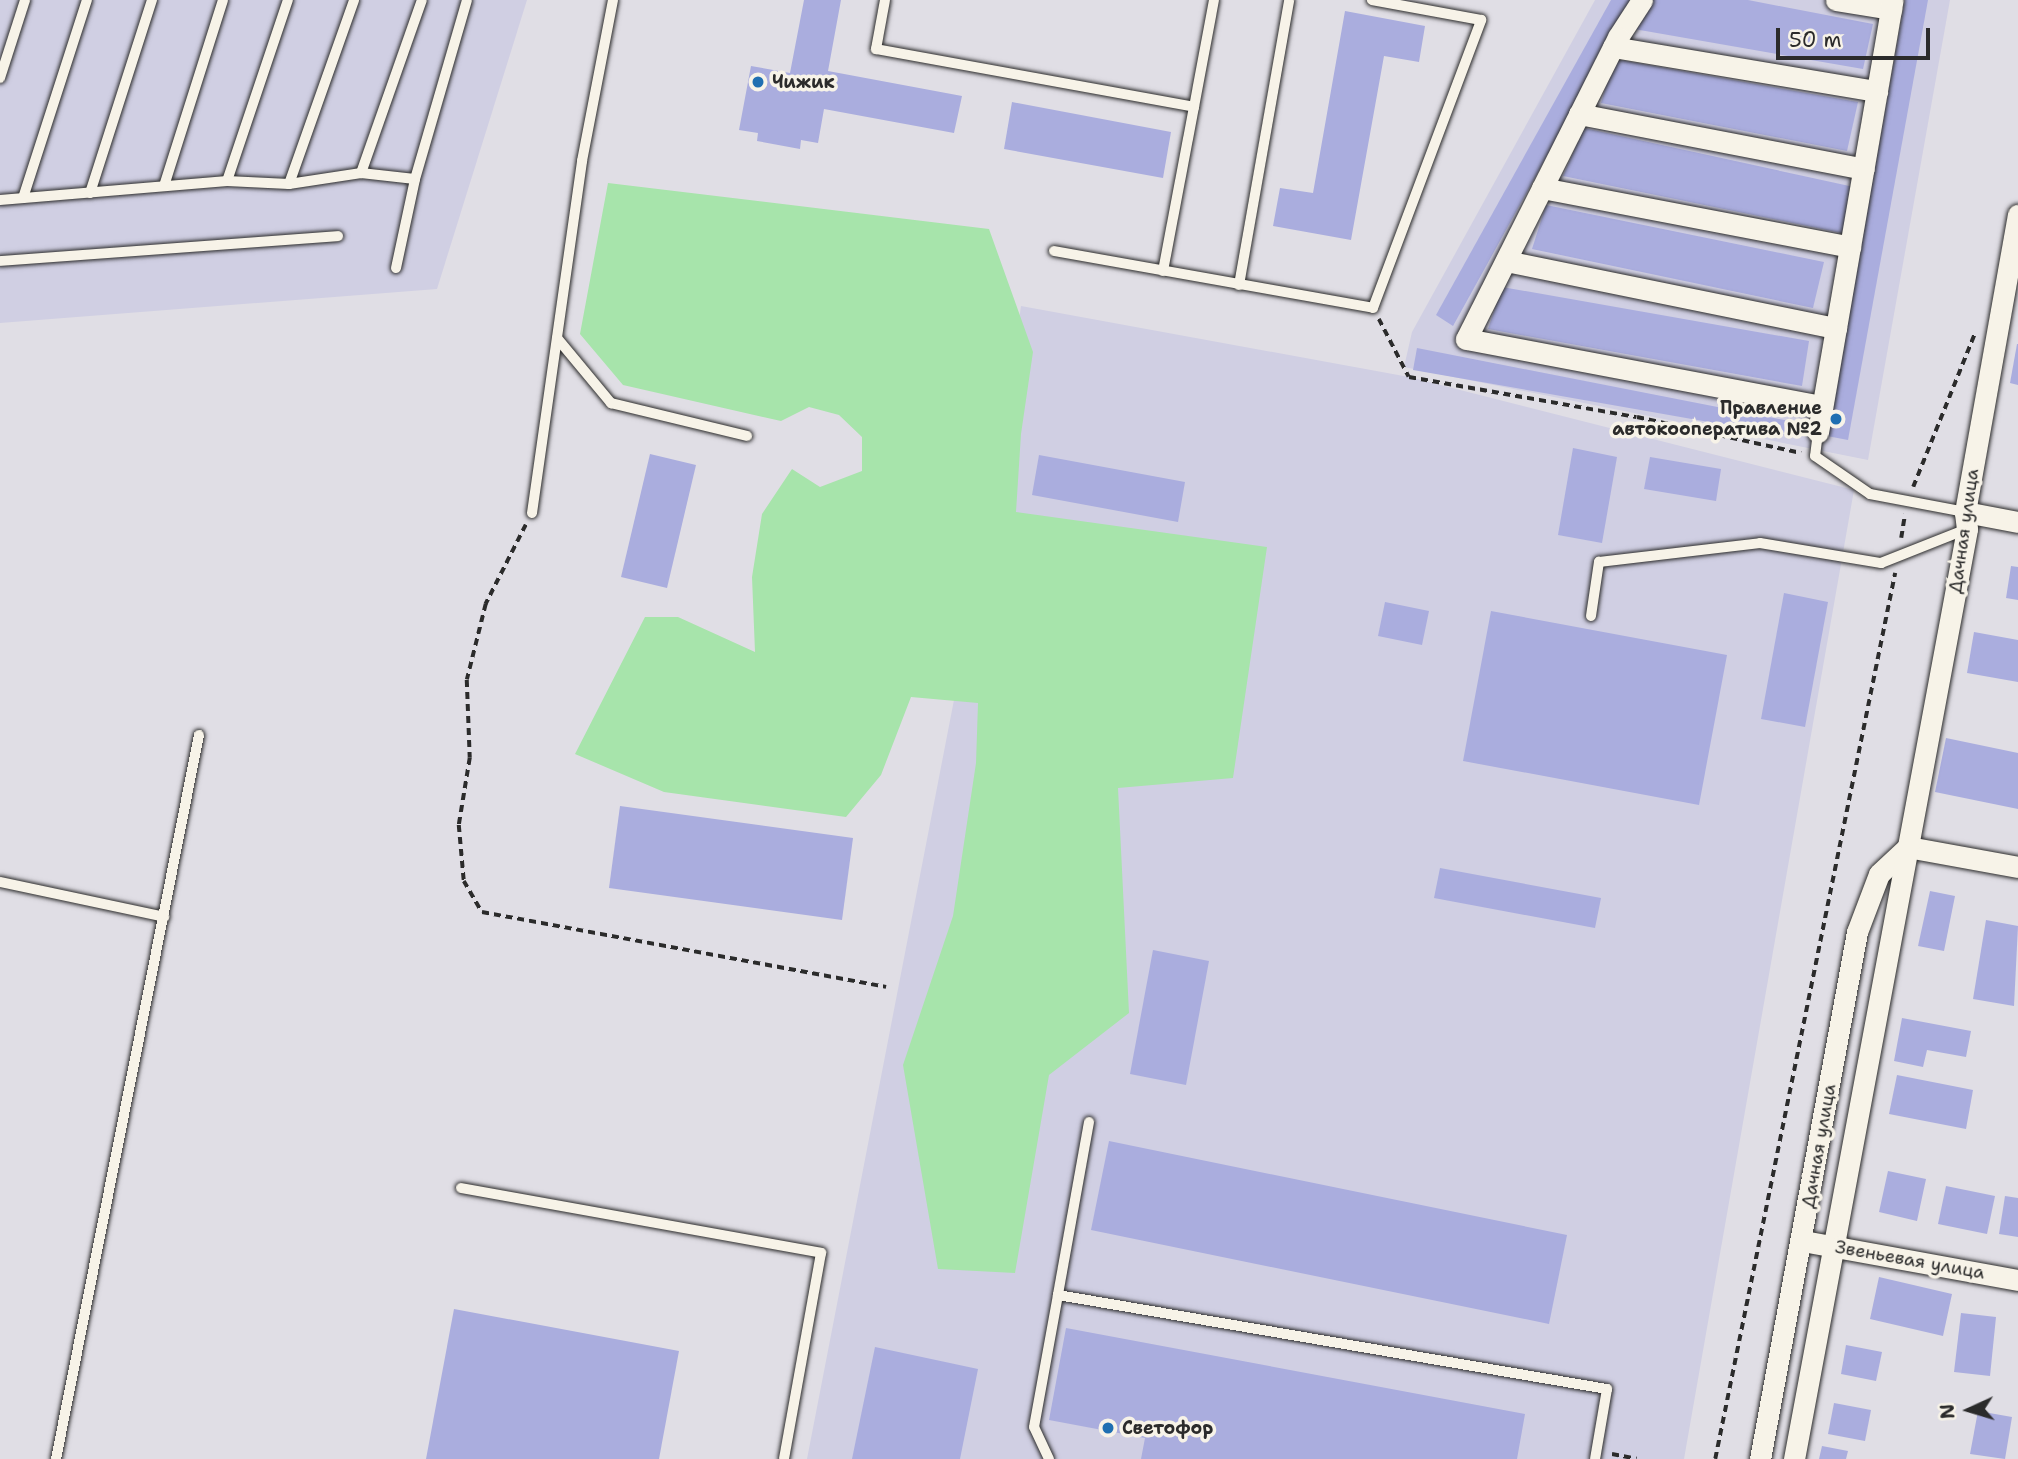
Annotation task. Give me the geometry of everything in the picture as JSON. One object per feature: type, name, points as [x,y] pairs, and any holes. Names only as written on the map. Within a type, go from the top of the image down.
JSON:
[{"type":"street","points":[[1642,0],[1613,47],[1466,339],[1822,406]]},
{"type":"street","points":[[1818,432],[1892,5],[1836,0]]},
{"type":"street","points":[[1613,47],[1877,91]]},
{"type":"street","points":[[1579,114],[1864,169]]},
{"type":"street","points":[[1542,188],[1850,247]]},
{"type":"street","name":"Дачная улица","points":[[1794,1459],[1908,847],[2018,215]]},
{"type":"street","points":[[1506,261],[1836,328]]},
{"type":"street","points":[[1966,520],[2018,522]]},
{"type":"street","points":[[1908,847],[2018,867]]},
{"type":"street","name":"Дачная улица","points":[[1760,1459],[1803,1241],[1857,932],[1879,874],[1908,847]]},
{"type":"street","name":"Звеньевая улица","points":[[1803,1241],[2018,1280]]},
{"type":"lane","points":[[0,78],[25,0]]},
{"type":"lane","points":[[23,198],[87,0]]},
{"type":"lane","points":[[90,193],[152,0]]},
{"type":"lane","points":[[164,186],[223,0]]},
{"type":"lane","points":[[227,181],[288,0]]},
{"type":"lane","points":[[289,184],[354,0]]},
{"type":"lane","points":[[361,173],[422,0]]},
{"type":"lane","points":[[396,268],[415,178],[467,0]]},
{"type":"lane","points":[[532,513],[582,161],[613,0]]},
{"type":"lane","points":[[885,0],[876,49],[1194,107]]},
{"type":"lane","points":[[1163,271],[1214,0]]},
{"type":"lane","points":[[1239,285],[1289,0]]},
{"type":"lane","points":[[1054,251],[1373,308],[1481,20],[1372,0]]},
{"type":"lane","points":[[0,200],[227,181],[289,184],[361,173],[415,178]]},
{"type":"lane","points":[[0,261],[338,236]]},
{"type":"lane","points":[[557,338],[611,403],[747,436]]},
{"type":"lane","points":[[1818,432],[1815,456],[1870,494],[1907,501],[1966,520]]},
{"type":"lane","points":[[1591,616],[1599,562],[1760,543],[1881,563],[1966,520]]},
{"type":"lane","points":[[56,1459],[199,735]]},
{"type":"lane","points":[[0,883],[163,917]]},
{"type":"lane","points":[[1049,1459],[1034,1427],[1089,1122]]},
{"type":"lane","points":[[461,1188],[821,1253],[784,1459]]},
{"type":"lane","points":[[1058,1296],[1607,1389],[1596,1455]]},
{"type":"path","points":[[1373,308],[1409,377],[1637,417],[1815,456]]},
{"type":"path","points":[[1715,1459],[1899,556],[1907,501],[1978,325]]},
{"type":"path","points":[[532,513],[486,604],[467,680],[470,758],[459,825],[464,880],[482,912],[886,987]]},
{"type":"path","points":[[1596,1455],[1637,1459]]},
{"type":"shaded area","points":[[0,0],[527,0],[437,289],[0,323]]},
{"type":"shaded area","points":[[1595,0],[1950,0],[1868,460],[1404,367],[1412,332]]},
{"type":"shaded area","points":[[1021,306],[1409,377],[1854,490],[1684,1459],[807,1459],[996,483]]},
{"type":"green space","points":[[608,183],[989,229],[1033,352],[1021,434],[1016,512],[1267,547],[1233,778],[1118,788],[1129,1013],[1049,1075],[1015,1273],[938,1269],[903,1065],[953,916],[976,763],[978,703],[911,697],[881,775],[846,817],[664,792],[575,754],[645,617],[678,617],[755,652],[752,577],[762,514],[792,469],[820,487],[862,471],[862,437],[839,415],[809,407],[781,421],[623,385],[580,334]]},
{"type":"building","points":[[804,0],[841,0],[828,71],[962,96],[954,133],[824,109],[818,143],[801,140],[800,149],[757,141],[758,133],[739,130],[751,66],[790,73]]},
{"type":"building","points":[[1611,0],[1633,0],[1453,326],[1436,315]]},
{"type":"building","points":[[1651,0],[1748,0],[1873,24],[1863,69],[1634,29]]},
{"type":"building","points":[[1905,0],[1928,0],[1848,440],[1827,436]]},
{"type":"building","points":[[1345,11],[1425,26],[1419,62],[1384,56],[1351,240],[1273,226],[1280,188],[1313,193]]},
{"type":"building","points":[[1614,59],[1858,102],[1847,151],[1601,103]]},
{"type":"building","points":[[1012,102],[1171,132],[1163,178],[1004,149]]},
{"type":"building","points":[[1584,128],[1854,187],[1846,234],[1563,176]]},
{"type":"building","points":[[1546,205],[1824,262],[1813,308],[1532,249]]},
{"type":"building","points":[[1502,287],[1809,341],[1802,386],[1488,329]]},
{"type":"building","points":[[2018,344],[2018,385],[2010,383]]},
{"type":"building","points":[[1417,348],[1794,422],[1794,437],[1413,370]]},
{"type":"building","points":[[1573,448],[1617,457],[1602,543],[1558,535]]},
{"type":"building","points":[[650,454],[696,465],[667,588],[621,577]]},
{"type":"building","points":[[1039,455],[1185,482],[1178,522],[1032,495]]},
{"type":"building","points":[[1650,457],[1721,469],[1716,501],[1644,489]]},
{"type":"building","points":[[2011,566],[2018,567],[2018,600],[2006,598]]},
{"type":"building","points":[[1784,593],[1828,602],[1805,727],[1761,719]]},
{"type":"building","points":[[1385,602],[1429,611],[1422,645],[1378,636]]},
{"type":"building","points":[[1491,611],[1727,655],[1699,805],[1463,761]]},
{"type":"building","points":[[1974,632],[2018,640],[2018,682],[1967,673]]},
{"type":"building","points":[[1946,738],[2018,753],[2018,809],[1935,792]]},
{"type":"building","points":[[620,806],[853,838],[842,920],[609,888]]},
{"type":"building","points":[[1440,868],[1601,898],[1595,928],[1434,898]]},
{"type":"building","points":[[1930,891],[1955,896],[1944,951],[1918,946]]},
{"type":"building","points":[[1986,920],[2018,926],[2014,1006],[1973,999]]},
{"type":"building","points":[[1153,950],[1209,961],[1186,1085],[1130,1074]]},
{"type":"building","points":[[1902,1018],[1971,1031],[1966,1057],[1927,1050],[1923,1067],[1894,1061]]},
{"type":"building","points":[[1897,1075],[1973,1090],[1966,1129],[1889,1114]]},
{"type":"building","points":[[1109,1141],[1567,1235],[1549,1324],[1091,1230]]},
{"type":"building","points":[[1888,1171],[1926,1179],[1917,1221],[1879,1212]]},
{"type":"building","points":[[1946,1186],[1995,1196],[1987,1234],[1938,1224]]},
{"type":"building","points":[[2005,1196],[2018,1198],[2018,1237],[1999,1234]]},
{"type":"building","points":[[1879,1277],[1952,1294],[1943,1336],[1870,1319]]},
{"type":"building","points":[[454,1309],[679,1351],[659,1459],[426,1459]]},
{"type":"building","points":[[1961,1313],[1996,1317],[1990,1376],[1954,1372]]},
{"type":"building","points":[[1066,1328],[1525,1414],[1517,1459],[1141,1459],[1145,1438],[1049,1420]]},
{"type":"building","points":[[1846,1345],[1882,1352],[1876,1381],[1841,1374]]},
{"type":"building","points":[[875,1347],[978,1369],[960,1459],[852,1459]]},
{"type":"building","points":[[1834,1403],[1871,1410],[1865,1441],[1828,1434]]},
{"type":"building","points":[[1978,1411],[2012,1417],[2005,1459],[1970,1454]]},
{"type":"building","points":[[1822,1446],[1848,1451],[1846,1459],[1819,1459]]},
{"type":"place","name":"Чижик","points":[[758,82]]},
{"type":"place","name":"Правление автокооператива №2","points":[[1836,419]]},
{"type":"place","name":"Светофор","points":[[1108,1428]]}]
